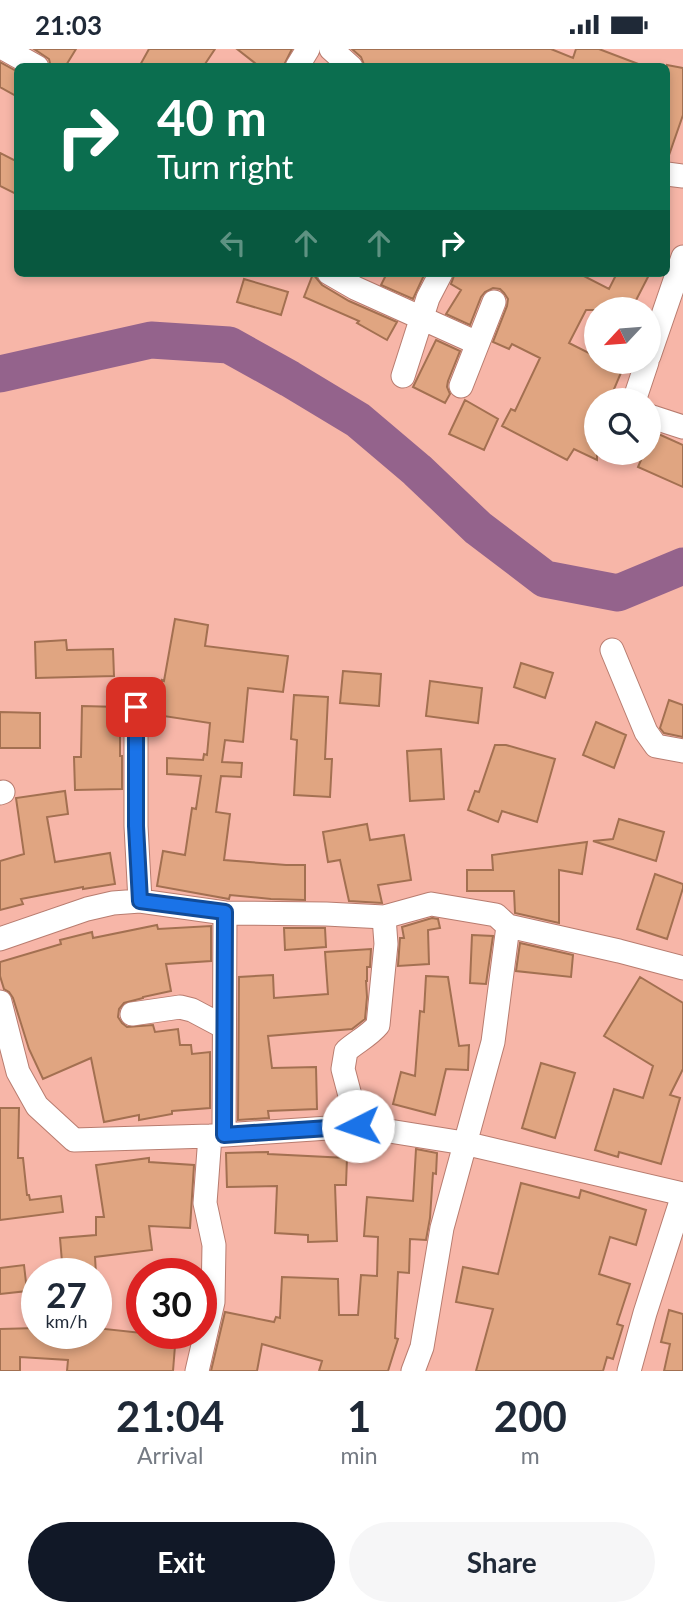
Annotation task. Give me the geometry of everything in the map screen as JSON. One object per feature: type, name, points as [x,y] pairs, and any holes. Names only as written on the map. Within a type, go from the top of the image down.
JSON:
[{"type":"street","points":[[5,49],[30,63]]},
{"type":"street","points":[[331,49],[347,63]]},
{"type":"street","points":[[662,318],[683,257]]},
{"type":"street","points":[[336,277],[477,344]]},
{"type":"street","points":[[403,376],[428,298],[440,277]]},
{"type":"street","points":[[461,386],[494,302]]},
{"type":"street","points":[[661,420],[683,427]]},
{"type":"street","points":[[612,650],[646,732],[656,746],[683,751]]},
{"type":"street","points":[[136,707],[136,826],[140,901]]},
{"type":"street","points":[[0,939],[113,903],[140,901],[225,912],[384,917],[431,904],[496,915],[508,926],[683,968]]},
{"type":"street","points":[[197,1371],[213,1302],[214,1245],[205,1203],[217,1136],[224,1027],[225,912]]},
{"type":"street","points":[[358,1126],[344,1069],[346,1051],[378,1025],[386,944],[384,917]]},
{"type":"street","points":[[413,1371],[422,1347],[442,1228],[493,1042],[508,926]]},
{"type":"street","points":[[0,1002],[9,1072],[37,1106],[74,1140],[217,1136],[358,1126],[464,1143],[683,1195],[629,1371]]},
{"type":"street","points":[[132,1014],[180,1007],[192,1010],[224,1027]]},
{"type":"building","points":[[34,49],[76,49],[67,63],[50,63],[49,59]]},
{"type":"building","points":[[149,49],[215,49],[206,63],[141,63]]},
{"type":"building","points":[[237,49],[292,49],[285,63],[255,63]]},
{"type":"building","points":[[352,49],[551,49],[573,58],[576,49],[599,49],[636,63],[363,63]]},
{"type":"building","points":[[0,62],[14,70],[14,95],[0,87]]},
{"type":"building","points":[[670,66],[683,68],[683,115],[670,152]]},
{"type":"building","points":[[0,153],[14,160],[14,193],[0,186]]},
{"type":"building","points":[[312,277],[315,277],[322,285],[349,301],[397,322],[387,340],[357,323],[359,321],[304,297]]},
{"type":"building","points":[[385,277],[423,277],[413,299],[381,285]]},
{"type":"building","points":[[454,277],[586,277],[609,289],[615,277],[648,277],[638,297],[584,297],[584,314],[569,343],[584,350],[584,375],[620,375],[615,388],[584,388],[584,454],[574,449],[567,460],[502,426],[511,409],[515,411],[540,358],[512,344],[509,349],[493,342],[508,299],[500,289],[493,288],[485,292],[470,325],[446,314],[461,290],[451,284]]},
{"type":"building","points":[[244,279],[288,292],[281,315],[237,302]]},
{"type":"building","points":[[436,340],[460,351],[448,381],[450,394],[445,403],[413,387]]},
{"type":"building","points":[[465,400],[498,419],[484,450],[449,434]]},
{"type":"building","points":[[661,435],[683,445],[683,487],[638,467],[661,465]]},
{"type":"building","points":[[175,619],[208,625],[205,646],[288,656],[283,692],[248,688],[243,742],[225,740],[222,762],[242,763],[241,777],[221,776],[216,812],[230,814],[224,860],[305,865],[305,900],[230,895],[229,899],[157,886],[163,851],[185,855],[192,808],[196,809],[201,776],[167,774],[167,758],[203,760],[204,754],[207,755],[210,723],[157,715]]},
{"type":"building","points":[[66,640],[67,650],[113,649],[114,676],[36,678],[35,642]]},
{"type":"building","points":[[521,663],[553,673],[545,698],[514,687]]},
{"type":"building","points":[[343,671],[381,674],[379,706],[340,703]]},
{"type":"building","points":[[430,681],[482,688],[478,723],[426,716]]},
{"type":"building","points":[[294,695],[328,697],[325,759],[332,759],[330,797],[294,795],[297,740],[291,739]]},
{"type":"building","points":[[669,700],[683,705],[683,737],[664,733],[660,728]]},
{"type":"building","points":[[82,706],[120,707],[122,789],[75,790],[74,757],[81,757]]},
{"type":"building","points":[[0,712],[40,713],[40,748],[0,748]]},
{"type":"building","points":[[596,722],[626,735],[614,768],[583,755]]},
{"type":"building","points":[[495,745],[506,745],[555,759],[537,822],[502,811],[498,822],[468,810],[475,791],[479,792]]},
{"type":"building","points":[[441,749],[444,799],[410,801],[407,751]]},
{"type":"building","points":[[65,791],[68,814],[47,817],[55,862],[110,853],[115,884],[21,899],[23,904],[0,910],[0,861],[24,854],[16,798]]},
{"type":"building","points":[[619,819],[664,832],[656,861],[593,841],[613,839]]},
{"type":"building","points":[[367,824],[370,840],[404,835],[411,880],[378,885],[382,903],[349,901],[340,860],[328,862],[323,832]]},
{"type":"building","points":[[587,842],[582,874],[559,870],[559,923],[515,913],[514,891],[467,891],[467,870],[493,870],[492,855]]},
{"type":"building","points":[[655,874],[683,884],[667,939],[637,929]]},
{"type":"building","points":[[432,918],[438,919],[440,928],[428,930],[429,964],[398,966],[400,938],[404,938],[402,927]]},
{"type":"building","points":[[157,925],[158,929],[211,926],[211,961],[166,964],[171,991],[124,1003],[119,1009],[118,1017],[127,1027],[153,1025],[155,1032],[178,1029],[180,1045],[191,1045],[192,1054],[210,1052],[210,1108],[172,1111],[172,1114],[139,1120],[139,1115],[104,1122],[91,1058],[43,1079],[29,1049],[13,998],[4,989],[0,962],[61,944],[60,940],[92,932],[93,938]]},
{"type":"building","points":[[284,928],[325,928],[326,947],[285,950]]},
{"type":"building","points":[[472,935],[493,936],[486,984],[470,983]]},
{"type":"building","points":[[520,943],[573,955],[571,977],[516,971]]},
{"type":"building","points":[[371,949],[370,967],[367,967],[365,1019],[352,1029],[268,1036],[272,1068],[316,1067],[317,1109],[268,1111],[269,1118],[238,1120],[239,977],[273,975],[274,998],[328,994],[325,952]]},
{"type":"building","points":[[426,976],[448,977],[459,1046],[469,1045],[468,1070],[446,1069],[435,1115],[393,1104],[401,1072],[415,1076],[420,1011],[424,1012]]},
{"type":"building","points":[[640,977],[683,1003],[683,1069],[670,1095],[680,1098],[661,1164],[619,1152],[618,1157],[595,1150],[614,1089],[643,1098],[653,1066],[604,1036]]},
{"type":"building","points":[[541,1063],[575,1073],[555,1138],[522,1128]]},
{"type":"building","points":[[0,1108],[19,1108],[18,1158],[23,1158],[27,1195],[30,1200],[61,1196],[63,1212],[0,1220]]},
{"type":"building","points":[[416,1149],[437,1153],[426,1240],[410,1239],[409,1273],[398,1272],[395,1338],[398,1339],[388,1371],[319,1371],[322,1361],[262,1344],[257,1371],[211,1371],[225,1312],[274,1322],[276,1317],[280,1318],[282,1277],[338,1279],[339,1315],[358,1315],[361,1275],[377,1276],[378,1237],[364,1236],[367,1197],[413,1201]]},
{"type":"building","points":[[268,1152],[347,1158],[346,1185],[335,1185],[337,1241],[308,1242],[308,1235],[275,1233],[277,1186],[227,1187],[226,1153]]},
{"type":"building","points":[[149,1158],[149,1162],[194,1165],[190,1228],[149,1226],[152,1250],[95,1258],[62,1258],[60,1238],[96,1235],[96,1217],[104,1217],[96,1165]]},
{"type":"building","points":[[521,1183],[579,1198],[581,1190],[646,1210],[636,1245],[610,1237],[599,1274],[630,1284],[617,1324],[623,1326],[613,1359],[607,1357],[603,1371],[476,1371],[493,1309],[456,1302],[463,1267],[498,1274]]},
{"type":"building","points":[[21,1265],[21,1292],[0,1294],[0,1268]]},
{"type":"building","points":[[669,1310],[683,1314],[683,1371],[664,1371],[670,1344],[661,1342]]},
{"type":"building","points":[[21,1328],[21,1349],[112,1349],[112,1330],[126,1331],[126,1349],[175,1349],[173,1371],[67,1371],[68,1360],[20,1357],[20,1371],[0,1371],[0,1329]]},
{"type":"waterway","points":[[0,374],[151,340],[229,345],[358,420],[417,470],[478,528],[545,579],[618,593],[683,566]]},
{"type":"route","points":[[136,707],[136,826],[140,901],[225,912],[224,1135],[358,1126]]}]
